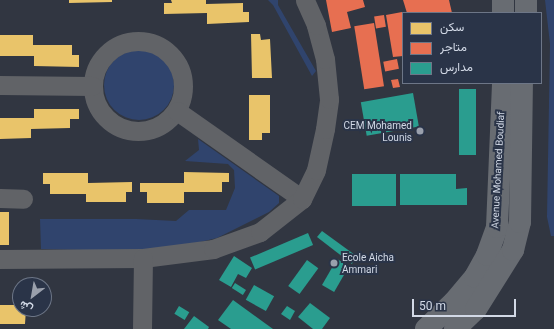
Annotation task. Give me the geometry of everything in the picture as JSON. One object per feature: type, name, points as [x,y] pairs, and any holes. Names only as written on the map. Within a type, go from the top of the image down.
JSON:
[{"type":"main road","points":[[503,0],[503,12]]},
{"type":"main road","points":[[526,0],[526,12]]},
{"type":"main road","name":"Avenue Mohamed Boudiaf","points":[[426,329],[454,302],[475,276],[487,255],[497,227],[503,84]]},
{"type":"main road","name":"Avenue Mohamed Boudiaf","points":[[455,329],[476,309],[513,250],[520,222],[522,84]]},
{"type":"street","points":[[0,259],[143,258],[213,249],[260,232],[302,199],[316,170],[326,129],[329,99],[325,59],[316,25],[305,0]]},
{"type":"street","points":[[130,41],[143,41],[158,45],[169,53],[178,66],[182,76],[183,92],[177,111],[155,128],[136,131],[122,128],[109,120],[94,100],[92,86],[98,64],[111,50],[130,41]]},
{"type":"street","points":[[0,85],[92,86]]},
{"type":"street","points":[[177,111],[302,199]]},
{"type":"street","points":[[0,198],[23,199]]},
{"type":"street","points":[[142,329],[143,258]]},
{"type":"shaded area","points":[[268,0],[278,0],[278,5],[316,71],[312,76],[273,5]]},
{"type":"shaded area","points":[[545,0],[554,0],[554,236],[551,236],[547,217],[550,44]]},
{"type":"shaded area","points":[[139,50],[152,53],[164,60],[171,72],[174,85],[171,98],[164,110],[152,117],[139,120],[126,117],[114,110],[107,98],[104,85],[107,72],[114,60],[126,53]]},
{"type":"shaded area","points":[[198,139],[279,196],[279,203],[269,212],[217,238],[183,246],[132,251],[41,249],[40,219],[136,219],[176,221],[189,210],[226,210],[235,188],[234,170],[228,164],[185,161],[199,150]]},
{"type":"building: سكن","points":[[69,0],[112,0],[112,2],[69,3]]},
{"type":"building: سكن","points":[[171,0],[206,0],[206,4],[243,3],[243,12],[249,12],[249,22],[207,24],[207,13],[164,14],[164,3],[172,3]]},
{"type":"building: سكن","points":[[251,34],[260,34],[261,40],[270,39],[272,78],[252,78]]},
{"type":"building: سكن","points":[[0,35],[33,35],[33,45],[72,45],[72,55],[79,55],[79,67],[34,66],[34,56],[0,56]]},
{"type":"building: سكن","points":[[249,95],[270,95],[270,133],[262,133],[262,140],[249,140]]},
{"type":"building: سكن","points":[[34,109],[79,109],[79,119],[70,119],[70,128],[31,129],[31,138],[0,139],[0,118],[34,118]]},
{"type":"building: سكن","points":[[184,172],[229,173],[229,182],[222,182],[222,192],[184,192],[184,203],[147,203],[147,192],[140,192],[140,183],[184,183]]},
{"type":"building: سكن","points":[[43,173],[88,173],[88,183],[132,182],[132,192],[126,192],[126,202],[86,202],[86,194],[50,194],[50,184],[43,184]]},
{"type":"building: سكن","points":[[0,212],[9,212],[9,245],[0,245]]},
{"type":"building: سكن","points":[[0,305],[12,305],[12,317],[25,317],[25,324],[0,324]]},
{"type":"building: متاجر","points":[[326,0],[363,0],[365,7],[347,12],[351,28],[332,32]]},
{"type":"building: متاجر","points":[[403,0],[449,0],[452,12],[407,12]]},
{"type":"building: متاجر","points":[[402,12],[402,56],[393,57],[386,15]]},
{"type":"building: متاجر","points":[[384,15],[386,27],[376,28],[374,17]]},
{"type":"building: متاجر","points":[[374,23],[384,86],[364,89],[354,26]]},
{"type":"building: متاجر","points":[[397,59],[399,69],[385,71],[383,62]]},
{"type":"building: متاجر","points":[[398,79],[400,87],[393,88],[391,80]]},
{"type":"building: مدارس","points":[[459,89],[476,89],[476,155],[459,155]]},
{"type":"building: مدارس","points":[[413,93],[419,126],[367,136],[361,102]]},
{"type":"building: مدارس","points":[[352,174],[396,174],[396,206],[352,206]]},
{"type":"building: مدارس","points":[[400,174],[456,174],[456,189],[467,188],[467,205],[400,205]]},
{"type":"building: مدارس","points":[[322,231],[355,255],[352,264],[317,237]]},
{"type":"building: مدارس","points":[[308,233],[313,245],[255,270],[250,258]]},
{"type":"building: مدارس","points":[[234,256],[252,268],[246,278],[238,274],[231,287],[219,280]]},
{"type":"building: مدارس","points":[[337,259],[349,266],[334,292],[322,285]]},
{"type":"building: مدارس","points":[[307,260],[318,268],[300,294],[288,286]]},
{"type":"building: مدارس","points":[[235,283],[246,290],[243,295],[232,288]]},
{"type":"building: مدارس","points":[[254,285],[274,296],[266,311],[246,300]]},
{"type":"building: مدارس","points":[[233,300],[273,329],[231,329],[218,320]]},
{"type":"building: مدارس","points":[[310,303],[330,318],[322,329],[313,329],[298,317]]},
{"type":"building: مدارس","points":[[179,306],[189,312],[185,320],[174,314]]},
{"type":"building: مدارس","points":[[287,306],[295,311],[290,320],[281,314]]},
{"type":"building: مدارس","points":[[194,316],[209,327],[208,329],[184,329]]},
{"type":"place","name":"CEM Mohamed Lounis","points":[[420,131]]},
{"type":"place","name":"Ecole Aicha Ammari","points":[[334,263]]}]
